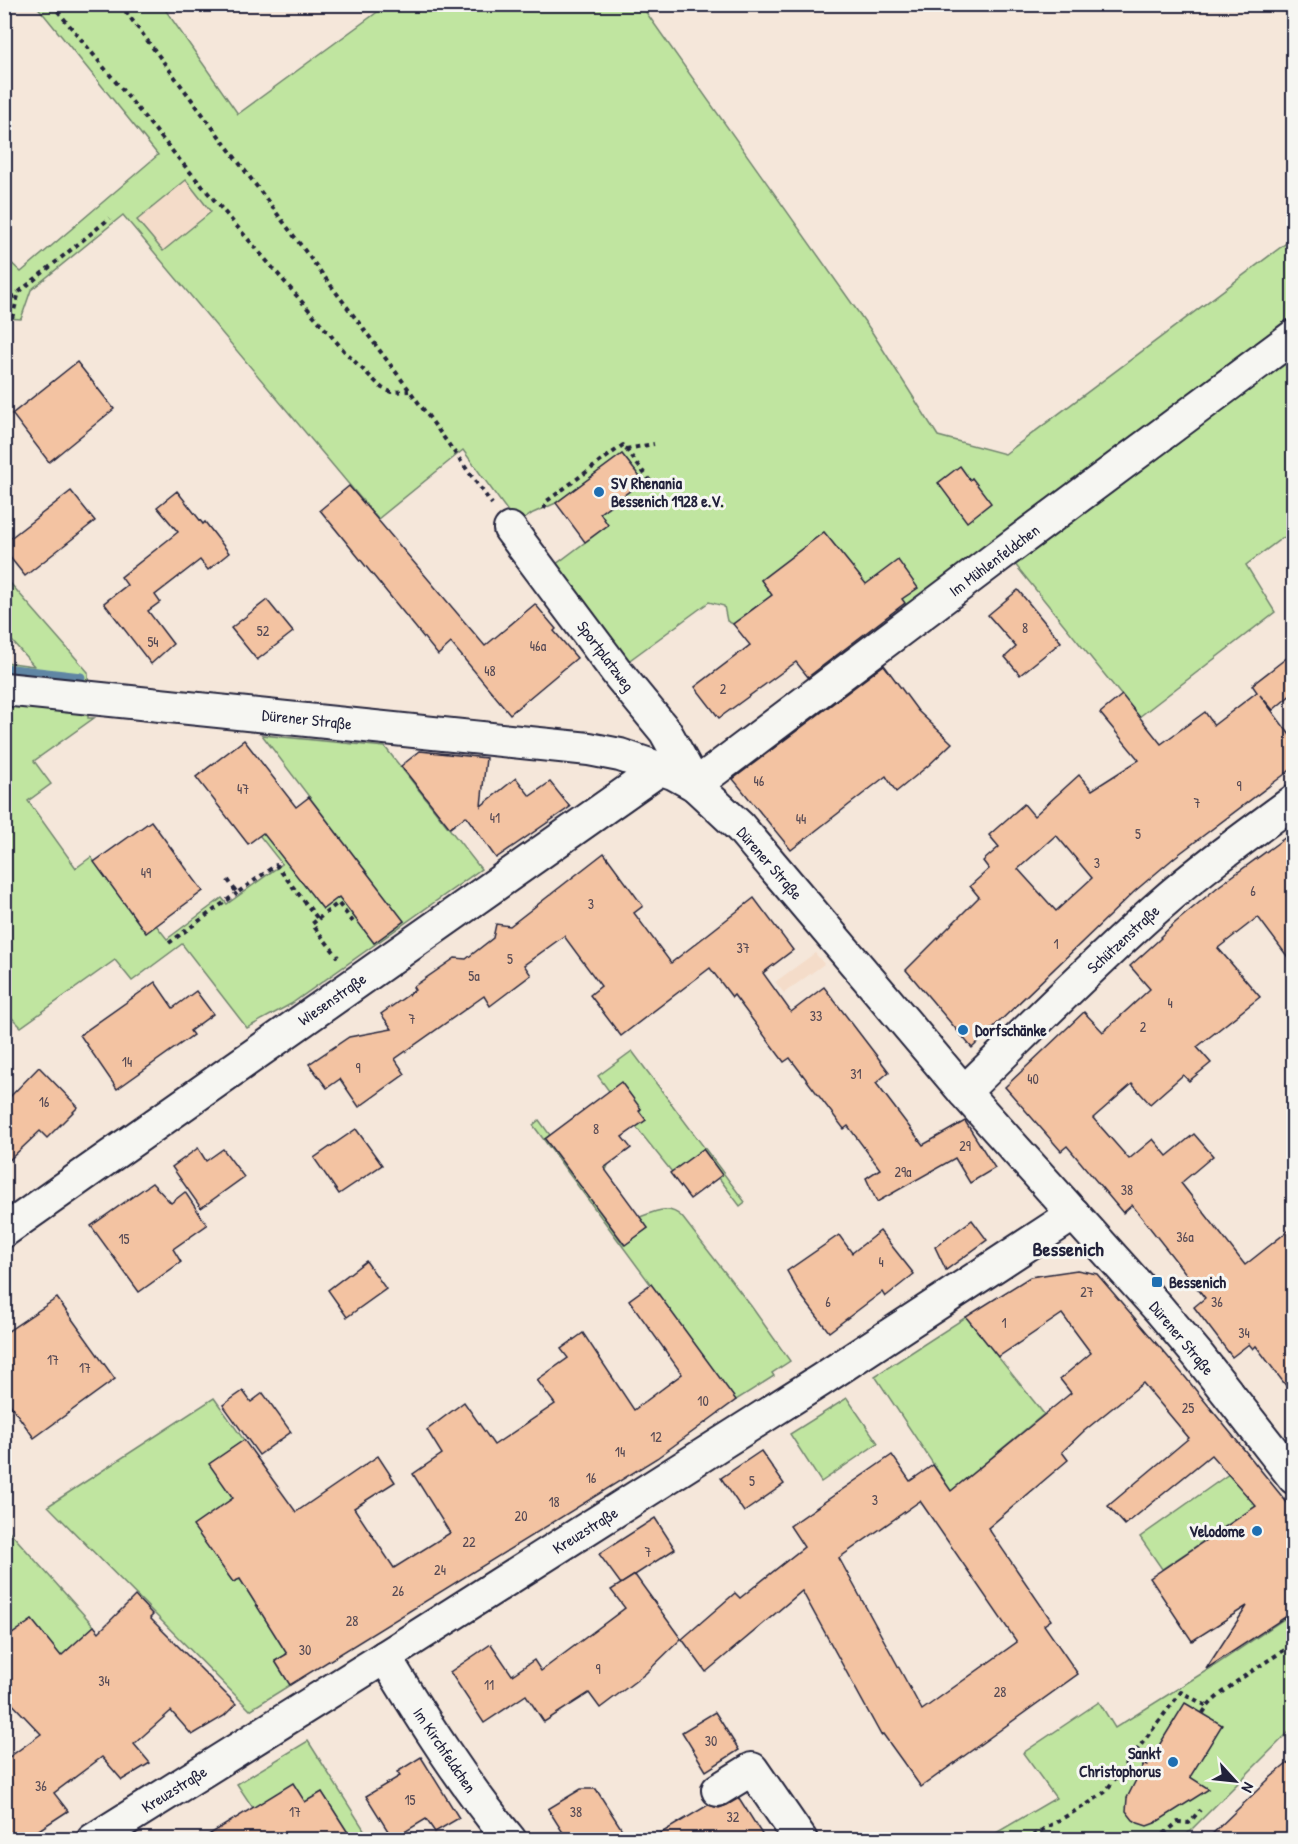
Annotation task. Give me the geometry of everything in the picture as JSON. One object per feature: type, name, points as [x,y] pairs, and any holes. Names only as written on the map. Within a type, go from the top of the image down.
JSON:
[{"type":"street","name":"Im Mühlenfeldchen","points":[[695,785],[1293,336]]},
{"type":"street","name":"Sportplatzweg","points":[[510,530],[619,675],[665,731],[695,785]]},
{"type":"street","name":"Dürener Straße","points":[[4,689],[589,749],[620,755],[661,768],[695,785],[740,827],[964,1092],[1197,1354],[1293,1478]]},
{"type":"street","name":"Wiesenstraße","points":[[4,1231],[661,768]]},
{"type":"street","name":"Schützenstraße","points":[[964,1092],[1162,903],[1293,801]]},
{"type":"street","name":"Kreuzstraße","points":[[93,1839],[821,1380],[1074,1214]]},
{"type":"street","name":"Im Kirchfeldchen","points":[[385,1657],[429,1729],[510,1839]]},
{"type":"street","points":[[718,1790],[752,1769],[801,1839]]},
{"type":"path","points":[[52,4],[156,131],[345,352],[382,388],[391,392],[410,391]]},
{"type":"path","points":[[120,4],[410,391],[510,530]]},
{"type":"path","points":[[4,304],[110,218]]},
{"type":"path","points":[[12,318],[19,292]]},
{"type":"path","points":[[626,449],[654,444]]},
{"type":"path","points":[[544,509],[547,501],[623,445],[650,482]]},
{"type":"path","points":[[169,943],[276,865],[318,919]]},
{"type":"path","points":[[228,880],[237,893]]},
{"type":"path","points":[[339,957],[312,924],[338,903],[354,923]]},
{"type":"path","points":[[1203,1713],[1207,1706],[1293,1644]]},
{"type":"path","points":[[1025,1839],[1104,1792],[1181,1692],[1207,1706]]},
{"type":"path","points":[[1157,1839],[1178,1822],[1189,1823],[1200,1810]]},
{"type":"shaded area","points":[[186,180],[211,211],[164,252],[137,220]]},
{"type":"shaded area","points":[[815,953],[824,964],[784,993],[775,982]]},
{"type":"green space","points":[[36,5],[162,5],[238,114],[387,5],[641,5],[870,329],[938,436],[1005,454],[1293,238],[1293,536],[1282,538],[1246,565],[1275,612],[1139,717],[1014,563],[925,629],[904,603],[876,625],[853,568],[824,532],[761,580],[772,595],[733,624],[727,621],[724,606],[709,602],[627,662],[555,565],[608,525],[600,513],[643,481],[622,454],[556,503],[533,513],[517,524],[463,450],[378,519],[123,215],[31,290],[21,319],[5,318],[4,256],[21,272],[158,155]],"holes":[[[186,180],[211,212],[163,251],[137,220]]]},
{"type":"green space","points":[[4,576],[88,672],[88,680],[85,682],[5,674],[5,662],[34,666],[5,633]]},
{"type":"green space","points":[[4,702],[88,710],[88,718],[94,718],[34,761],[51,784],[28,801],[76,868],[91,857],[146,933],[156,925],[167,939],[222,898],[227,904],[282,864],[259,835],[283,817],[303,883],[323,909],[339,897],[374,943],[404,921],[262,735],[385,747],[481,869],[291,1004],[247,1028],[182,944],[132,981],[115,960],[21,1027],[5,1011]]},
{"type":"green space","points":[[632,1051],[745,1202],[740,1206],[719,1178],[722,1175],[703,1149],[672,1172],[636,1127],[646,1120],[639,1111],[641,1109],[609,1091],[598,1076]]},
{"type":"green space","points":[[539,1120],[550,1135],[545,1139],[572,1175],[600,1154],[608,1165],[597,1208],[624,1245],[648,1228],[640,1217],[662,1210],[677,1213],[751,1306],[790,1361],[772,1373],[774,1376],[736,1400],[533,1125]]},
{"type":"green space","points":[[966,1317],[1044,1414],[951,1491],[875,1376]]},
{"type":"green space","points":[[214,1398],[244,1440],[210,1464],[233,1498],[240,1579],[287,1654],[275,1661],[290,1685],[250,1710],[48,1506]]},
{"type":"green space","points":[[847,1398],[878,1443],[821,1482],[790,1434]]},
{"type":"green space","points":[[1229,1474],[1256,1506],[1162,1569],[1140,1537]]},
{"type":"green space","points":[[9,1531],[94,1626],[61,1656],[32,1620],[5,1640],[4,1534]]},
{"type":"green space","points":[[1293,1613],[1293,1728],[1182,1839],[984,1840],[1056,1798],[1023,1753],[1099,1702],[1115,1728]]},
{"type":"green space","points":[[308,1741],[370,1839],[334,1839],[347,1831],[322,1792],[305,1802],[253,1808],[237,1784]]},
{"type":"building","points":[[77,362],[114,409],[49,462],[12,414]]},
{"type":"building","name":"SV Rhenania Bessenich 1928 e.V.","points":[[622,454],[643,481],[600,513],[608,525],[585,542],[556,503]]},
{"type":"building","points":[[960,466],[991,503],[967,522],[938,483]]},
{"type":"building","points":[[349,486],[485,646],[535,604],[577,658],[510,714],[451,643],[438,655],[320,510]]},
{"type":"building","points":[[71,491],[95,521],[25,576],[4,550],[4,543]]},
{"type":"building","points":[[177,491],[229,553],[208,570],[200,560],[155,595],[160,602],[148,611],[173,644],[151,664],[104,603],[127,585],[121,577],[178,532],[157,507]]},
{"type":"building","points":[[824,532],[866,584],[898,560],[918,588],[902,599],[905,603],[808,677],[796,662],[719,718],[695,687],[750,645],[733,624],[772,595],[761,580]]},
{"type":"building","points":[[1018,590],[1061,642],[1020,675],[1005,657],[1016,647],[988,615]]},
{"type":"building","points":[[267,600],[293,632],[257,660],[231,628]]},
{"type":"building","points":[[1293,653],[1293,693],[1273,710],[1260,695],[1293,739],[1293,768],[1175,857],[1135,891],[972,1048],[906,970],[979,897],[970,886],[989,869],[983,861],[999,847],[989,835],[1024,804],[1034,816],[1079,775],[1092,790],[1139,760],[1100,713],[1122,695],[1161,744],[1205,712],[1214,725],[1257,692],[1252,685]],"holes":[[[1056,835],[1092,878],[1056,911],[1018,869]]]},
{"type":"building","points":[[884,665],[918,711],[952,743],[896,792],[886,776],[791,850],[733,779]]},
{"type":"building","points":[[244,740],[296,807],[309,797],[404,921],[374,943],[339,897],[323,909],[263,833],[248,844],[196,777]]},
{"type":"building","points":[[420,751],[486,758],[481,806],[516,778],[530,796],[550,782],[570,807],[496,858],[466,816],[450,828],[401,766]]},
{"type":"building","points":[[151,821],[203,891],[146,933],[94,862]]},
{"type":"building","points":[[1293,832],[1293,964],[1258,917],[1218,948],[1260,997],[1197,1047],[1211,1063],[1189,1081],[1183,1075],[1150,1104],[1132,1084],[1093,1118],[1129,1159],[1153,1139],[1167,1156],[1194,1134],[1213,1156],[1181,1183],[1245,1265],[1293,1227],[1293,1395],[1256,1346],[1253,1349],[1249,1344],[1232,1357],[1194,1307],[1205,1298],[1132,1205],[1123,1213],[1067,1146],[1061,1151],[1005,1087],[1084,1012],[1103,1032],[1150,989],[1130,966],[1176,922],[1219,886]]},
{"type":"building","points":[[604,853],[643,906],[634,913],[671,963],[754,898],[793,950],[763,973],[791,1012],[824,987],[889,1072],[876,1083],[923,1145],[965,1121],[995,1168],[970,1183],[955,1158],[877,1202],[866,1178],[880,1169],[848,1126],[844,1129],[790,1058],[784,1062],[734,995],[732,997],[710,968],[621,1036],[590,995],[601,986],[564,936],[524,965],[531,975],[490,1006],[484,996],[395,1059],[405,1074],[359,1107],[340,1079],[327,1088],[309,1064],[349,1037],[392,1029],[381,1014],[415,990],[413,987],[455,958],[466,959],[493,938],[496,924],[510,926]]},
{"type":"building","points":[[155,982],[173,1008],[196,991],[213,1014],[190,1031],[193,1035],[117,1089],[80,1035]]},
{"type":"building","points":[[39,1067],[78,1107],[47,1138],[40,1131],[4,1165],[4,1103]]},
{"type":"building","points":[[621,1082],[641,1109],[639,1111],[646,1120],[622,1137],[631,1148],[604,1168],[648,1228],[625,1245],[545,1139]]},
{"type":"building","points":[[356,1129],[382,1165],[339,1194],[314,1158]]},
{"type":"building","points":[[198,1148],[206,1161],[223,1149],[244,1177],[201,1208],[172,1167]]},
{"type":"building","points":[[703,1149],[722,1175],[690,1199],[670,1173]]},
{"type":"building","points":[[152,1183],[171,1203],[185,1192],[207,1225],[173,1249],[181,1262],[139,1292],[91,1226]]},
{"type":"building","points":[[972,1220],[987,1240],[946,1270],[935,1247]]},
{"type":"building","points":[[880,1231],[914,1274],[885,1297],[882,1292],[829,1332],[800,1294],[787,1271],[839,1235],[852,1253]]},
{"type":"building","points":[[366,1261],[386,1289],[347,1317],[328,1290]]},
{"type":"building","points":[[1077,1270],[1097,1274],[1186,1378],[1293,1510],[1293,1612],[1206,1669],[1247,1606],[1192,1641],[1150,1578],[1256,1506],[1211,1455],[1125,1525],[1108,1506],[1189,1438],[1143,1383],[1084,1431],[1062,1452],[1068,1460],[988,1528],[1051,1620],[1044,1625],[1078,1674],[921,1787],[883,1734],[881,1735],[802,1591],[706,1672],[682,1639],[735,1593],[740,1598],[804,1547],[790,1526],[892,1455],[910,1481],[933,1465],[951,1491],[1071,1393],[1060,1379],[1091,1353],[1062,1314],[998,1357],[966,1317],[1030,1277]],"holes":[[[920,1501],[1017,1642],[922,1710],[839,1558]]]},
{"type":"building","points":[[651,1284],[736,1400],[657,1458],[290,1685],[275,1661],[287,1654],[240,1579],[233,1582],[193,1526],[233,1498],[209,1464],[244,1440],[296,1512],[378,1456],[395,1482],[354,1508],[394,1568],[450,1533],[413,1474],[442,1454],[427,1430],[464,1402],[494,1445],[555,1404],[537,1380],[568,1358],[561,1349],[583,1333],[634,1410],[682,1374],[629,1300]]},
{"type":"building","points":[[57,1298],[115,1379],[34,1438],[4,1396],[4,1334]]},
{"type":"building","points":[[243,1391],[251,1402],[263,1393],[291,1432],[259,1455],[223,1405]]},
{"type":"building","points":[[761,1451],[784,1484],[744,1512],[721,1478]]},
{"type":"building","points":[[655,1518],[675,1549],[621,1584],[599,1554]]},
{"type":"building","points":[[635,1575],[681,1639],[645,1674],[600,1708],[589,1693],[544,1722],[526,1695],[484,1723],[450,1672],[491,1644],[512,1675],[534,1660],[541,1671],[625,1608],[611,1590]]},
{"type":"building","points":[[135,1596],[153,1615],[150,1618],[236,1704],[224,1716],[192,1735],[171,1711],[134,1744],[150,1763],[122,1780],[102,1757],[54,1793],[68,1811],[25,1839],[4,1839],[4,1761],[41,1734],[4,1695],[4,1640],[32,1620],[61,1656],[94,1626],[99,1632]]},
{"type":"building","name":"Sankt Christophorus","points":[[1185,1703],[1222,1725],[1190,1777],[1209,1789],[1155,1823],[1147,1826],[1138,1823],[1126,1811],[1127,1798],[1144,1764],[1147,1765]]},
{"type":"building","points":[[715,1712],[739,1750],[706,1771],[682,1732]]},
{"type":"building","points":[[421,1757],[459,1818],[435,1832],[426,1819],[393,1839],[366,1796],[400,1776],[397,1772]]},
{"type":"building","points":[[1293,1759],[1293,1839],[1207,1839],[1271,1777]]},
{"type":"building","points":[[293,1783],[305,1802],[322,1792],[352,1839],[202,1839]]},
{"type":"building","points":[[581,1789],[596,1789],[628,1839],[567,1839],[548,1809]]},
{"type":"building","points":[[739,1798],[765,1839],[651,1839],[708,1805],[719,1808]]},
{"type":"waterway","points":[[4,668],[81,677]]},
{"type":"place","name":"SV Rhenania Bessenich 1928 e.V.","points":[[599,492]]},
{"type":"place","name":"Dorfschänke","points":[[963,1030]]},
{"type":"place","name":"Bessenich","points":[[1157,1282]]},
{"type":"place","name":"Velodome","points":[[1257,1531]]},
{"type":"place","name":"Sankt Christophorus","points":[[1173,1762]]},
{"type":"district","name":"Bessenich","points":[[1068,1249]]}]
